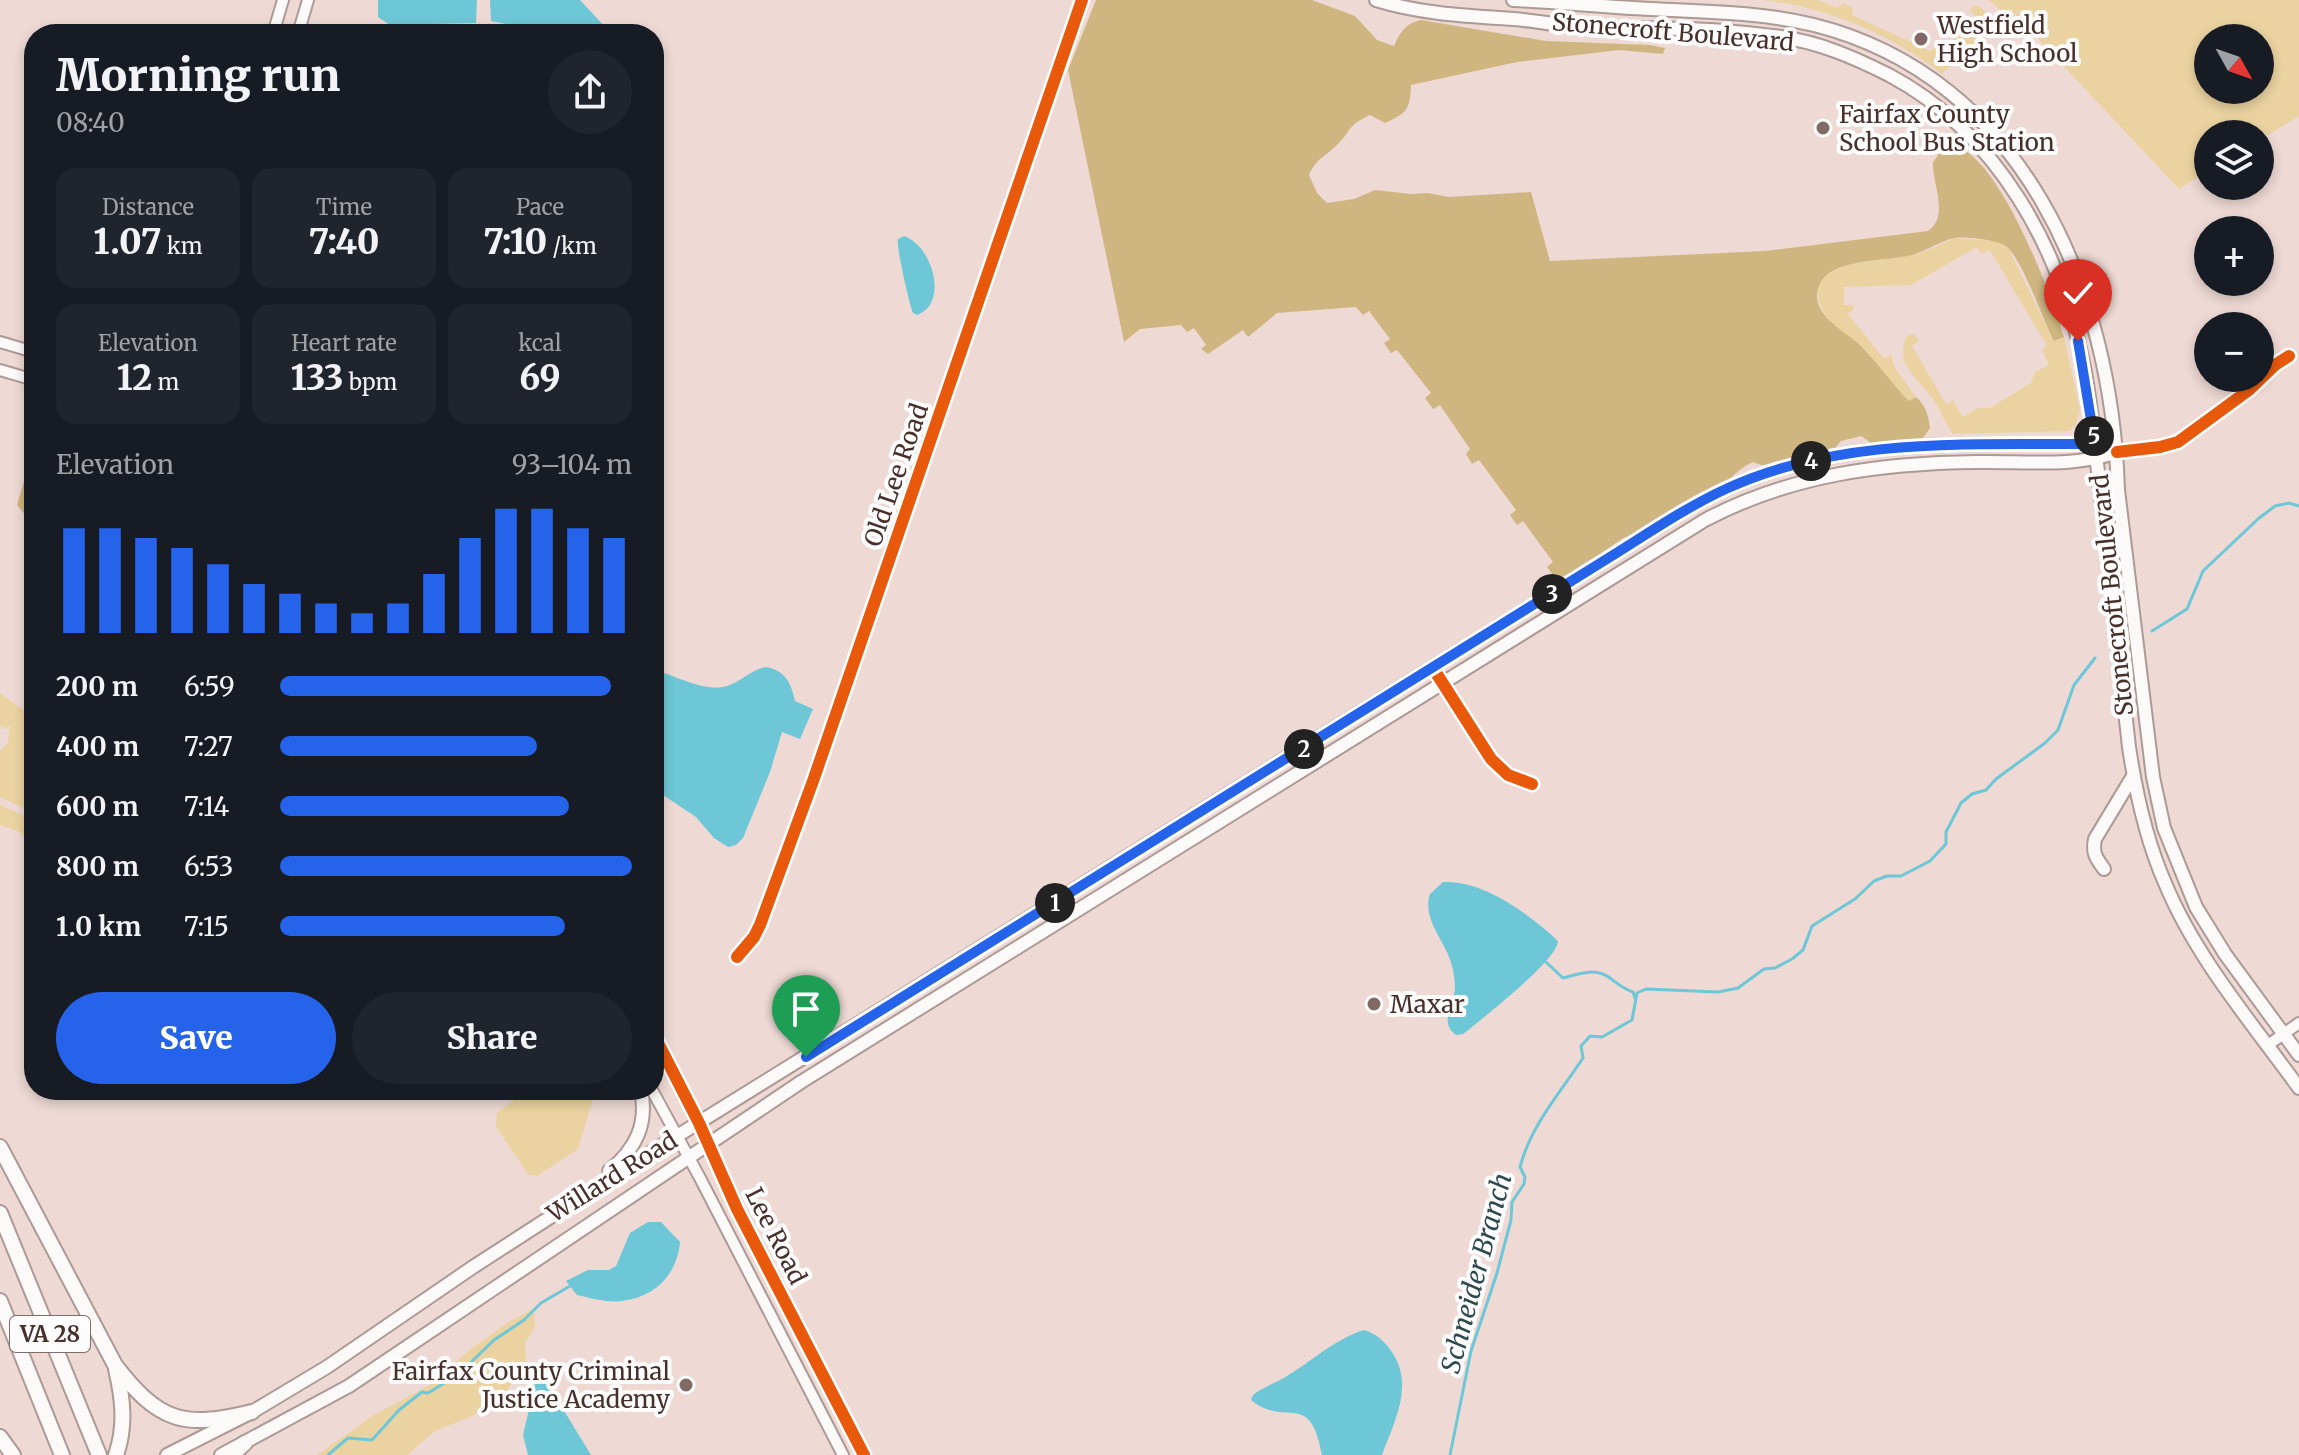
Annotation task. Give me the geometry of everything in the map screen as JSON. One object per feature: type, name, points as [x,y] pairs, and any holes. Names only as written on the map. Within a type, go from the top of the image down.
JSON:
[{"type":"highway","points":[[0,1147],[115,1365],[134,1388],[151,1404],[171,1416],[193,1422],[252,1412]]},
{"type":"highway","name":"VA 28","points":[[0,1213],[99,1455]]},
{"type":"highway","name":"VA 28","points":[[0,1301],[62,1455]]},
{"type":"highway","points":[[115,1365],[123,1412],[122,1438],[116,1455]]},
{"type":"highway","points":[[0,1437],[13,1455]]},
{"type":"highway","points":[[232,1455],[245,1443]]},
{"type":"main road","name":"Stonecroft Boulevard","points":[[1376,0],[1400,8],[1438,14],[1618,29],[1691,30],[1786,38],[1855,58],[1917,92],[1956,121],[1976,141],[2007,179],[2035,226],[2057,273],[2071,315],[2084,368],[2095,444],[2133,776],[2147,833],[2179,913],[2215,972],[2299,1088]]},
{"type":"main road","name":"Stonecroft Boulevard","points":[[1513,0],[1762,16],[1794,21],[1863,41],[1942,86],[1994,132],[2011,152],[2061,237],[2082,287],[2101,352],[2117,452],[2118,490],[2153,777],[2164,828],[2196,907],[2225,954],[2299,1055]]},
{"type":"main road","name":"Willard Road","points":[[167,1455],[252,1412],[335,1362],[569,1204],[676,1136],[1728,487],[1770,471],[1847,454],[1921,445],[2095,444],[2117,452]]},
{"type":"main road","name":"Willard Road","points":[[221,1455],[307,1411],[361,1378],[708,1143],[987,965],[1736,503],[1775,488],[1849,471],[1922,463],[2096,460],[2117,452]]},
{"type":"main road","points":[[2104,869],[2095,857],[2095,839],[2133,776]]},
{"type":"main road","points":[[569,1204],[621,1162],[632,1148],[642,1124],[641,1100]]},
{"type":"street","points":[[276,24],[283,0]]},
{"type":"street","points":[[301,24],[308,0]]},
{"type":"street","name":"Old Lee Road","points":[[737,957],[760,925],[813,781],[1082,0]]},
{"type":"street","points":[[0,342],[24,349]]},
{"type":"street","points":[[2117,452],[2178,442],[2289,356]]},
{"type":"street","points":[[0,370],[24,377]]},
{"type":"street","points":[[1433,668],[1491,759],[1508,775],[1532,784]]},
{"type":"street","points":[[2268,1045],[2299,1023]]},
{"type":"street","name":"Lee Road","points":[[664,1055],[737,1209],[864,1455]]},
{"type":"street","name":"Lee Road","points":[[657,1100],[843,1455]]},
{"type":"shaded area","points":[[1096,0],[1312,0],[1355,16],[1377,40],[1394,46],[1404,29],[1421,20],[1546,41],[1665,48],[1663,54],[1619,50],[1517,62],[1411,85],[1410,100],[1403,113],[1385,123],[1370,115],[1357,122],[1309,175],[1317,193],[1327,203],[1354,199],[1375,190],[1449,197],[1531,192],[1550,261],[1765,251],[1928,231],[1938,217],[1939,208],[1933,162],[1946,145],[1965,150],[1983,167],[2002,193],[2019,224],[2064,337],[2054,341],[2020,265],[2007,247],[1997,242],[1954,238],[1914,254],[1858,263],[1833,271],[1824,277],[1819,286],[1819,306],[1831,322],[1862,347],[1909,401],[1916,397],[1922,404],[1930,428],[1923,438],[1871,443],[1861,436],[1841,441],[1835,448],[1767,467],[1753,462],[1722,485],[1631,538],[1625,537],[1563,580],[1555,578],[1547,567],[1553,562],[1523,521],[1517,525],[1510,515],[1516,510],[1479,460],[1472,464],[1466,454],[1470,449],[1440,405],[1433,409],[1425,398],[1431,393],[1397,350],[1391,353],[1384,343],[1390,339],[1369,311],[1363,315],[1356,307],[1277,313],[1248,337],[1243,330],[1208,354],[1201,349],[1206,345],[1194,328],[1187,332],[1181,325],[1140,329],[1124,342],[1068,70]]},
{"type":"shaded area","points":[[1763,0],[1818,0],[1837,8],[1843,3],[1853,8],[1852,15],[1930,51],[1936,45],[1945,49],[1975,16],[1970,10],[1974,6],[1979,6],[1997,23],[1942,74],[1901,47],[1857,25],[1811,9]]},
{"type":"shaded area","points":[[1989,0],[2299,0],[2299,116],[2274,131],[2274,120],[2194,120],[2194,180],[2179,189],[2011,10],[2006,15]]},
{"type":"shaded area","points":[[1953,238],[1997,241],[2008,248],[2054,341],[2064,337],[2080,410],[2076,425],[2069,431],[1953,434],[1933,399],[1905,363],[1903,355],[1907,336],[1914,334],[1919,341],[1912,346],[1946,404],[1953,400],[1963,417],[1978,408],[1990,408],[2031,383],[2035,372],[2049,365],[2042,350],[2047,346],[1990,250],[1982,254],[1977,247],[1911,285],[1844,287],[1844,305],[1853,305],[1854,309],[1848,314],[1884,359],[1891,354],[1895,368],[1916,397],[1909,401],[1826,316],[1819,301],[1819,288],[1825,277],[1835,270],[1913,255]]},
{"type":"shaded area","points":[[24,481],[24,514],[17,505]]},
{"type":"shaded area","points":[[0,693],[24,711],[24,808],[0,797],[0,751],[8,743],[10,725],[6,729],[0,726]]},
{"type":"shaded area","points":[[0,805],[24,816],[24,837],[18,831],[0,825]]},
{"type":"shaded area","points":[[514,1100],[593,1100],[578,1149],[537,1176],[529,1175],[496,1127],[497,1113]]},
{"type":"shaded area","points":[[534,1308],[535,1327],[525,1343],[526,1362],[505,1394],[474,1415],[435,1431],[407,1455],[317,1455],[374,1415],[428,1386],[472,1348]]},
{"type":"water","points":[[378,0],[477,0],[476,23],[388,24],[378,17]]},
{"type":"water","points":[[490,0],[580,0],[602,24],[505,24],[491,21]]},
{"type":"water","points":[[904,236],[923,251],[933,275],[933,299],[927,309],[917,315],[911,307],[899,252],[898,239]]},
{"type":"water","points":[[766,667],[778,671],[792,689],[795,701],[813,709],[800,739],[782,732],[770,772],[743,838],[736,845],[728,847],[714,838],[696,817],[664,796],[664,673],[718,688]]},
{"type":"water","points":[[1443,882],[1459,883],[1490,893],[1520,910],[1558,941],[1547,960],[1521,986],[1463,1034],[1456,1035],[1448,1025],[1455,989],[1453,970],[1432,923],[1428,904],[1430,894]]},
{"type":"water","points":[[648,1222],[661,1222],[680,1242],[674,1265],[662,1282],[645,1295],[622,1301],[577,1295],[566,1281],[588,1270],[609,1270],[616,1266],[630,1233]]},
{"type":"water","points":[[1364,1330],[1381,1339],[1397,1361],[1401,1374],[1397,1415],[1382,1455],[1322,1455],[1311,1422],[1304,1416],[1264,1408],[1251,1400],[1257,1392],[1333,1345]]},
{"type":"water","points":[[544,1378],[591,1455],[528,1455],[523,1435],[536,1380]]},
{"type":"waterway","name":"Schneider Branch","points":[[2152,631],[2187,609],[2203,571],[2258,519],[2275,506],[2289,503],[2299,506]]},
{"type":"waterway","name":"Schneider Branch","points":[[1450,1455],[1471,1351],[1497,1273],[1511,1220],[1512,1202],[1524,1184],[1525,1177],[1520,1167],[1539,1123],[1583,1058],[1581,1046],[1590,1036],[1602,1037],[1632,1020],[1637,993],[1646,989],[1718,992],[1738,988],[1764,969],[1775,968],[1792,959],[1803,950],[1812,926],[1855,899],[1874,881],[1887,876],[1901,876],[1930,861],[1946,844],[1946,832],[1961,803],[1972,794],[1986,790],[2058,730],[2074,685],[2095,658]]},
{"type":"waterway","points":[[1546,962],[1563,978],[1586,972],[1604,975],[1633,992],[1635,998]]},
{"type":"waterway","points":[[328,1455],[348,1438],[372,1440],[399,1410],[422,1392],[428,1393],[446,1382],[541,1303],[570,1286]]},
{"type":"cycle path","points":[[737,957],[760,925],[813,781],[1082,0]]},
{"type":"cycle path","points":[[2117,452],[2178,442],[2289,356]]},
{"type":"cycle path","points":[[1433,668],[1491,759],[1508,775],[1532,784]]},
{"type":"cycle path","points":[[664,1055],[737,1209],[864,1455]]},
{"type":"place","name":"Westfield High School","points":[[1921,39]]},
{"type":"place","name":"Fairfax County School Bus Station","points":[[1823,128]]},
{"type":"place","name":"Maxar","points":[[1374,1004]]},
{"type":"place","name":"Fairfax County Criminal Justice Academy","points":[[686,1385]]},
{"type":"route","points":[[806,1057],[1602,562],[1728,487],[1770,471],[1813,460],[1921,445],[2095,444],[2078,341]]}]
